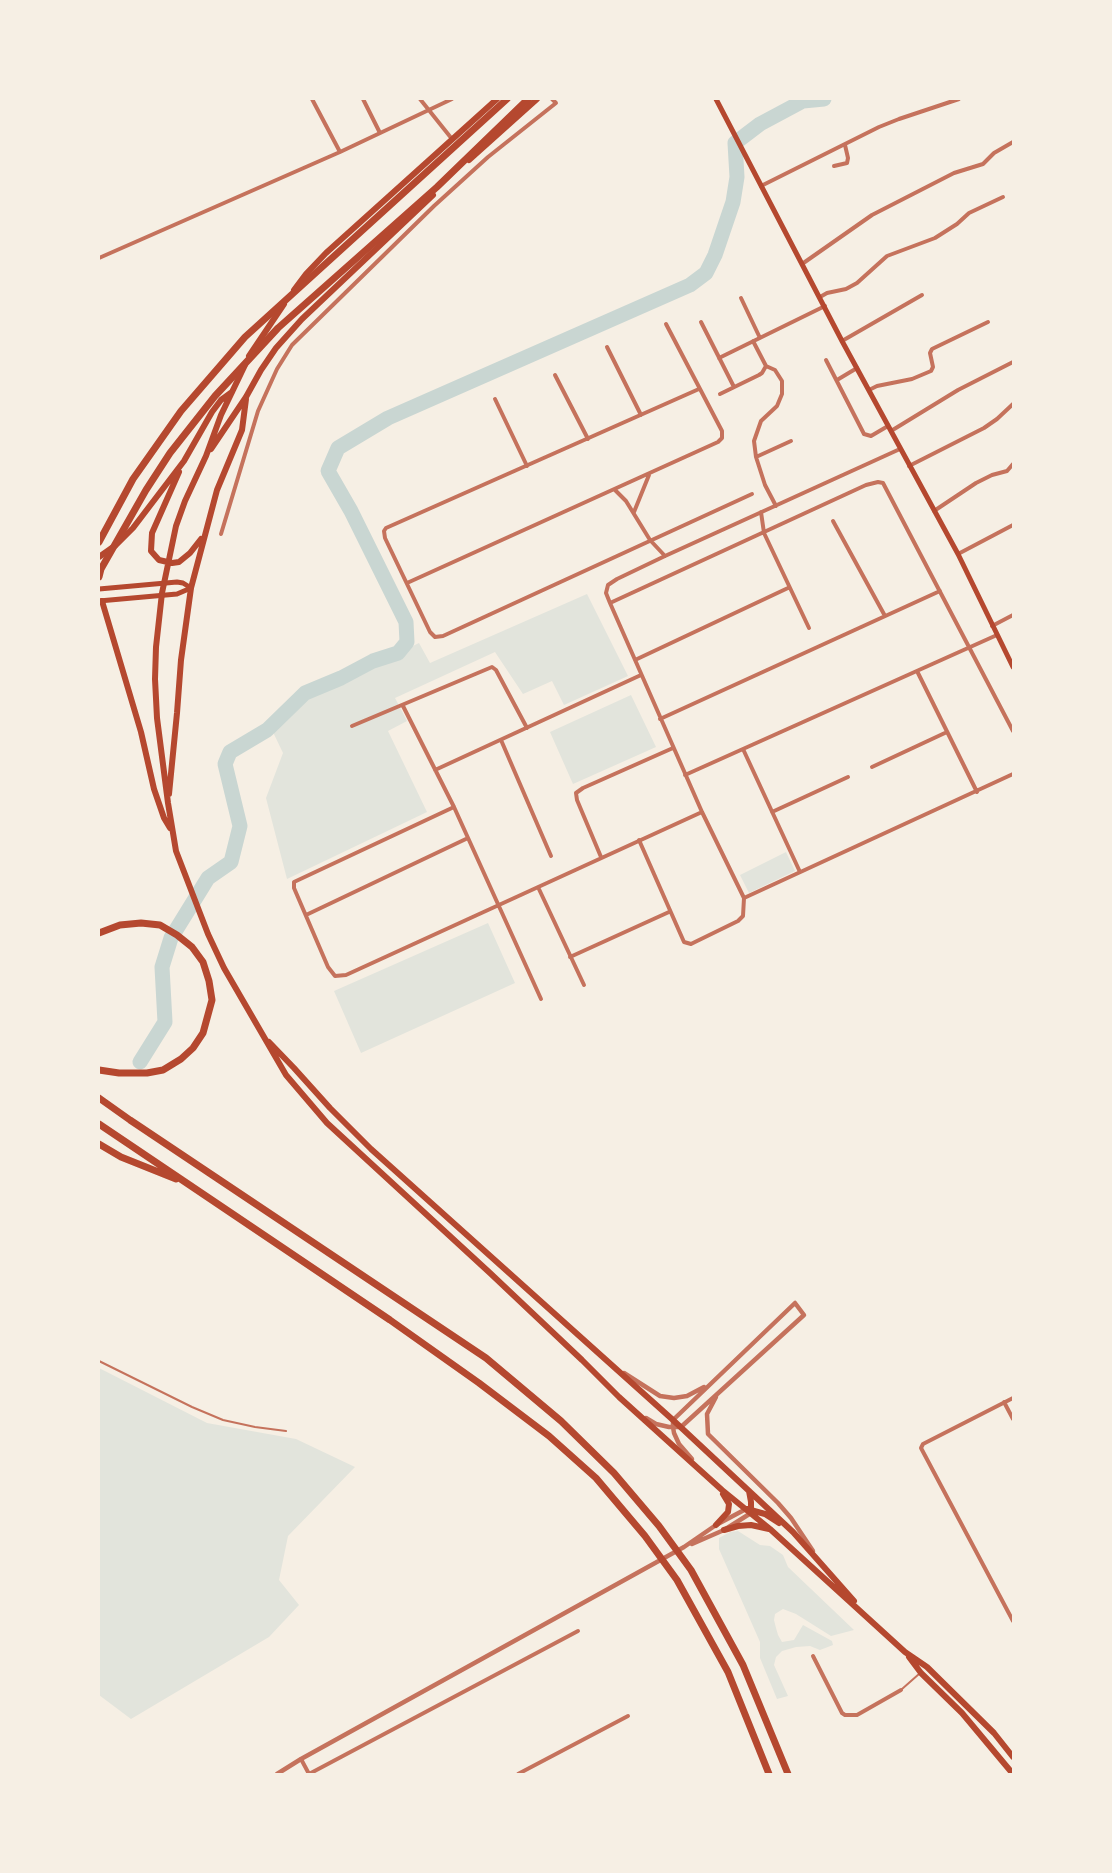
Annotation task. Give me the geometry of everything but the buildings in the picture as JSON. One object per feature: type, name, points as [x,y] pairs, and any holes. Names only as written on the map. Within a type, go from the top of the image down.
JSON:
[{"type":"highway","points":[[497,99],[326,253],[306,274],[248,358],[221,415],[206,456],[185,501],[176,526],[162,593],[156,646],[155,679],[157,718],[168,803],[172,831],[180,862],[208,934],[224,968],[261,1034],[286,1075],[327,1123],[700,1470],[770,1529],[905,1652],[921,1673],[962,1713],[1013,1774]]},
{"type":"highway","points":[[99,542],[133,479],[170,426],[245,337],[507,99]]},
{"type":"highway","points":[[99,577],[101,569],[146,490],[170,453],[215,396],[278,328],[438,187],[528,99]]},
{"type":"highway","points":[[206,456],[276,348],[302,319],[537,99]]},
{"type":"highway","points":[[205,531],[199,544],[179,562],[172,563],[159,560],[151,551],[152,533],[184,461],[212,412],[221,400],[233,391]]},
{"type":"highway","points":[[168,803],[178,713],[181,660],[191,588],[217,490],[242,430],[246,397]]},
{"type":"highway","points":[[99,557],[116,545],[133,528],[184,461]]},
{"type":"highway","points":[[100,601],[141,732],[154,789],[164,818],[172,831]]},
{"type":"highway","points":[[99,933],[120,925],[141,923],[160,925],[177,935],[192,947],[203,962],[212,1000],[203,1033],[193,1048],[163,1070],[148,1073],[119,1073],[99,1070]]},
{"type":"highway","points":[[261,1034],[371,1149],[515,1276],[793,1532],[875,1624]]},
{"type":"highway","points":[[100,1098],[486,1358],[561,1421],[614,1473],[659,1526],[691,1570],[743,1665],[788,1774]]},
{"type":"highway","points":[[99,1124],[480,1383],[534,1424],[596,1478],[645,1536],[677,1580],[728,1672],[770,1774]]},
{"type":"highway","points":[[99,1144],[121,1157],[190,1185]]},
{"type":"highway","points":[[716,1525],[728,1512],[729,1504],[722,1490]]},
{"type":"highway","points":[[748,1490],[751,1502],[749,1511]]},
{"type":"highway","points":[[749,1511],[765,1514],[793,1532]]},
{"type":"highway","points":[[724,1530],[751,1525],[770,1529]]},
{"type":"highway","points":[[905,1652],[927,1666],[994,1733],[1013,1757]]},
{"type":"main road","points":[[716,99],[842,341],[958,554],[1013,667]]},
{"type":"main road","points":[[99,589],[177,582],[184,583],[191,588]]},
{"type":"main road","points":[[100,601],[177,594],[191,588]]},
{"type":"street","points":[[312,99],[340,152]]},
{"type":"street","points":[[363,99],[380,133]]},
{"type":"street","points":[[420,99],[452,139]]},
{"type":"street","points":[[99,258],[340,152],[452,99]]},
{"type":"street","points":[[222,534],[258,411],[277,369],[292,345],[434,206],[488,158],[556,103],[552,99]]},
{"type":"street","points":[[761,186],[898,119],[959,99]]},
{"type":"street","points":[[802,264],[872,215],[954,173],[983,164],[994,153],[1013,142]]},
{"type":"street","points":[[834,166],[847,163],[848,158],[845,145]]},
{"type":"street","points":[[820,298],[827,293],[846,289],[857,283],[887,256],[935,238],[957,224],[969,213],[1004,197]]},
{"type":"street","points":[[842,341],[922,295]]},
{"type":"street","points":[[741,298],[760,338]]},
{"type":"street","points":[[719,358],[825,306]]},
{"type":"street","points":[[701,322],[734,387]]},
{"type":"street","points":[[869,390],[877,386],[912,379],[931,371],[933,367],[930,353],[932,350],[988,322]]},
{"type":"street","points":[[407,583],[711,446],[722,438],[722,431],[666,324]]},
{"type":"street","points":[[753,341],[766,366],[775,370],[782,381],[782,394],[776,406],[761,421],[754,441],[756,457],[765,485],[776,506]]},
{"type":"street","points":[[607,347],[641,415]]},
{"type":"street","points":[[826,360],[864,434],[870,436],[890,429],[958,390],[1013,362]]},
{"type":"street","points":[[720,394],[762,373],[766,366]]},
{"type":"street","points":[[837,380],[857,368]]},
{"type":"street","points":[[555,375],[588,439]]},
{"type":"street","points":[[699,389],[389,527],[384,531],[385,538],[430,632],[436,637],[443,636],[752,494]]},
{"type":"street","points":[[495,400],[527,466]]},
{"type":"street","points":[[909,466],[984,428],[1013,404]]},
{"type":"street","points":[[756,457],[791,441]]},
{"type":"street","points":[[638,840],[681,940],[691,944],[738,921],[744,913],[744,898],[660,719],[610,603],[606,593],[607,589],[612,582],[665,556],[900,449]]},
{"type":"street","points":[[934,511],[976,483],[992,475],[1007,471],[1013,464]]},
{"type":"street","points":[[634,512],[650,474]]},
{"type":"street","points":[[610,603],[866,485],[873,482],[883,484],[1013,731]]},
{"type":"street","points":[[615,490],[634,512],[650,540],[665,556]]},
{"type":"street","points":[[761,512],[764,533],[788,588],[809,628]]},
{"type":"street","points":[[834,521],[885,616]]},
{"type":"street","points":[[958,554],[1013,525]]},
{"type":"street","points":[[634,660],[788,588]]},
{"type":"street","points":[[660,719],[940,591]]},
{"type":"street","points":[[992,626],[1013,615]]},
{"type":"street","points":[[685,775],[997,636]]},
{"type":"street","points":[[352,726],[494,667],[527,728]]},
{"type":"street","points":[[917,671],[977,792]]},
{"type":"street","points":[[435,770],[641,675]]},
{"type":"street","points":[[403,706],[454,807],[541,999]]},
{"type":"street","points":[[872,767],[947,732]]},
{"type":"street","points":[[501,740],[551,856]]},
{"type":"street","points":[[601,857],[577,800],[576,793],[583,788],[673,748]]},
{"type":"street","points":[[743,749],[800,872]]},
{"type":"street","points":[[744,898],[1013,774]]},
{"type":"street","points":[[772,812],[848,776]]},
{"type":"street","points":[[454,807],[294,882],[294,888],[328,967],[335,976],[346,975],[702,812]]},
{"type":"street","points":[[306,915],[468,838]]},
{"type":"street","points":[[538,887],[584,985]]},
{"type":"street","points":[[570,957],[669,912]]},
{"type":"street","points":[[640,1415],[656,1424],[673,1423],[795,1303],[804,1315],[681,1427]]},
{"type":"street","points":[[600,1356],[642,1386],[660,1396],[674,1398],[687,1396],[710,1385]]},
{"type":"street","points":[[717,1394],[707,1414],[708,1434],[778,1503],[791,1518],[826,1569]]},
{"type":"street","points":[[1013,1398],[921,1446],[1013,1621]]},
{"type":"street","points":[[1004,1402],[1013,1419]]},
{"type":"street","points":[[673,1423],[679,1444],[700,1470]]},
{"type":"street","points":[[277,1774],[684,1547],[716,1525],[749,1511]]},
{"type":"street","points":[[684,1547],[724,1530],[749,1511]]},
{"type":"street","points":[[301,1759],[309,1774],[578,1631]]},
{"type":"street","points":[[813,1656],[842,1713],[847,1715],[857,1715],[901,1690]]},
{"type":"street","points":[[518,1774],[628,1716]]},
{"type":"lane","points":[[99,1361],[192,1407],[223,1420],[286,1431]]},
{"type":"lane","points":[[901,1690],[921,1673]]},
{"type":"shaded area","points":[[587,594],[628,676],[564,705],[552,681],[523,694],[495,652],[395,698],[407,721],[388,731],[427,812],[287,879],[266,798],[283,753],[272,730],[309,696],[419,643],[430,663]]},
{"type":"shaded area","points":[[631,695],[656,747],[573,784],[550,732]]},
{"type":"shaded area","points":[[786,852],[795,871],[749,893],[740,875]]},
{"type":"shaded area","points":[[488,923],[515,983],[361,1053],[334,991]]},
{"type":"shaded area","points":[[99,1368],[207,1423],[296,1439],[355,1467],[288,1536],[279,1580],[299,1605],[269,1637],[131,1719],[99,1695]]},
{"type":"shaded area","points":[[738,1531],[760,1545],[770,1546],[783,1555],[788,1567],[854,1630],[831,1636],[796,1614],[783,1609],[775,1614],[776,1628],[782,1642],[794,1640],[803,1625],[832,1641],[833,1645],[820,1650],[810,1646],[782,1651],[776,1657],[774,1665],[788,1696],[777,1699],[760,1658],[760,1642],[719,1549],[719,1538],[730,1532]]},
{"type":"waterway","points":[[140,1062],[165,1022],[162,967],[171,938],[208,878],[231,862],[240,826],[225,764],[230,752],[267,730],[305,693],[341,678],[373,661],[398,653],[407,642],[406,622],[351,511],[328,471],[338,448],[388,418],[690,285],[706,273],[715,255],[733,202],[737,177],[735,143],[760,124],[803,101],[824,99]]}]
